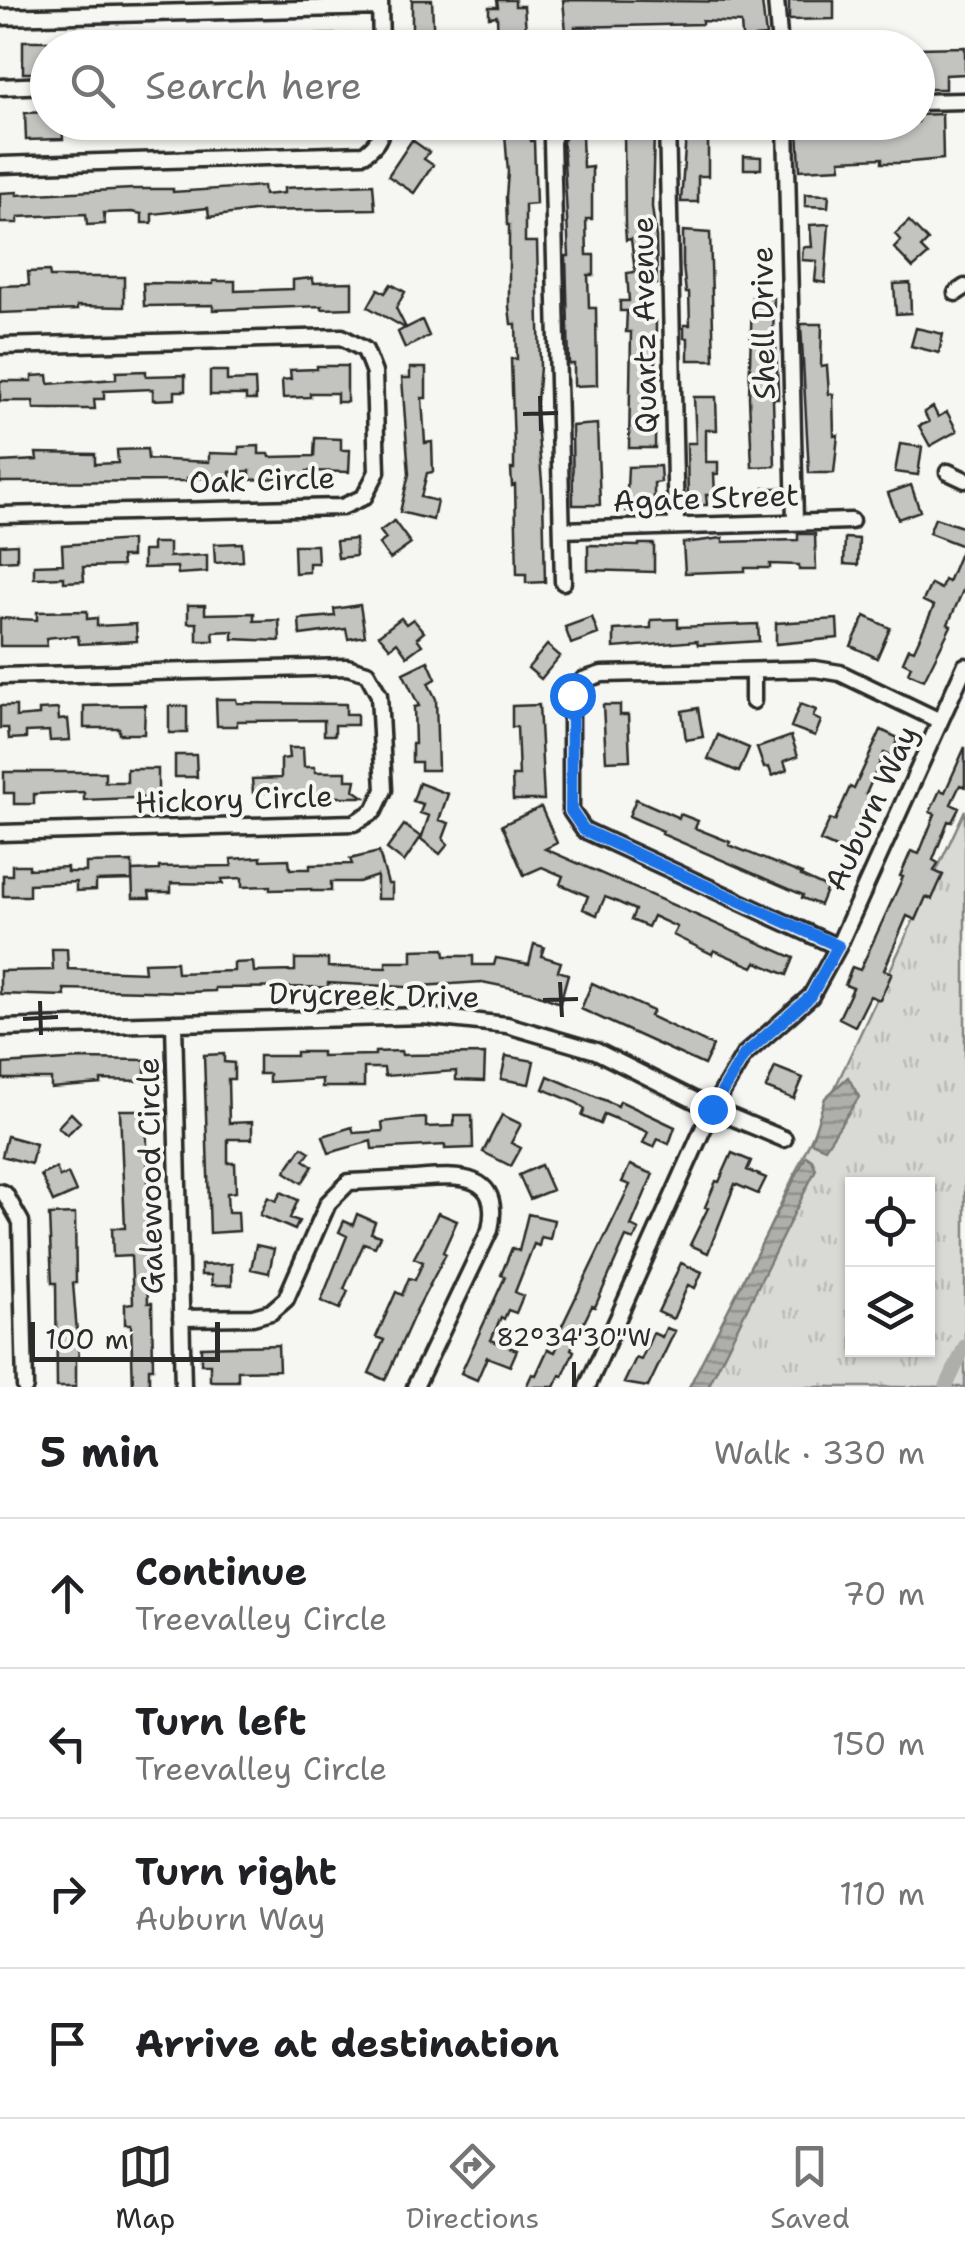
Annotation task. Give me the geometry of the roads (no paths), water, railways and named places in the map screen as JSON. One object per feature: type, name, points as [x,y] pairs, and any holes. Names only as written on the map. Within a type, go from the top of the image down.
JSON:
[{"type":"street","points":[[776,0],[778,30]]},
{"type":"street","points":[[0,17],[380,3],[381,30]]},
{"type":"street","points":[[0,87],[30,86]]},
{"type":"street","points":[[935,102],[965,101]]},
{"type":"street","points":[[0,166],[364,154],[378,140]]},
{"type":"street","points":[[552,140],[563,582]]},
{"type":"street","name":"Quartz Avenue","points":[[667,140],[676,526]]},
{"type":"street","name":"Shell Drive","points":[[786,140],[795,522]]},
{"type":"street","name":"Oak Circle","points":[[0,346],[342,337],[364,350],[374,374],[377,472],[364,498],[342,507],[0,515]]},
{"type":"street","points":[[948,472],[965,480]]},
{"type":"street","name":"Agate Street","points":[[562,530],[851,521]]},
{"type":"street","name":"Auburn Way","points":[[712,1109],[744,1055],[811,996],[838,946],[965,666]]},
{"type":"street","name":"Hickory Circle","points":[[0,676],[347,667],[367,674],[380,695],[384,790],[374,810],[354,823],[0,833]]},
{"type":"street","points":[[838,946],[584,830],[571,811],[572,695],[582,680],[602,674],[815,669],[840,673],[940,722]]},
{"type":"street","points":[[753,670],[754,700]]},
{"type":"street","name":"Drycreek Drive","points":[[0,1028],[423,1016],[507,1025],[596,1052],[712,1109],[784,1139]]},
{"type":"street","name":"Galewood Circle","points":[[174,1023],[182,1387]]},
{"type":"street","points":[[586,1387],[712,1109]]},
{"type":"street","points":[[181,1318],[253,1317],[271,1312],[286,1299],[328,1202],[350,1182],[464,1176],[485,1188],[494,1211],[490,1230],[415,1387]]},
{"type":"street","points":[[3,1193],[21,1222],[25,1387]]},
{"type":"waterway","points":[[946,1387],[965,1346]]}]
